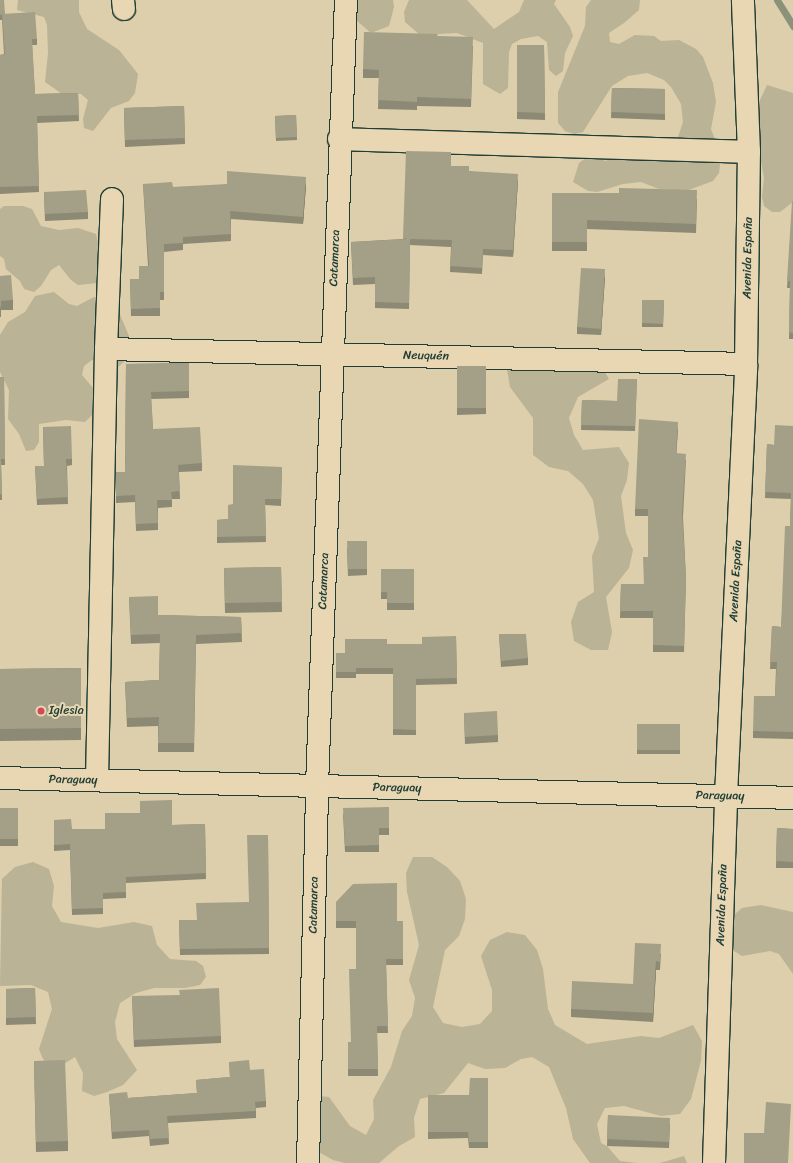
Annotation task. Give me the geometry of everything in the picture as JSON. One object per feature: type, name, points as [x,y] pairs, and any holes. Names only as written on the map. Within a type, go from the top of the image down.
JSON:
[{"type":"street","name":"Catamarca","points":[[308,1163],[317,786],[339,139],[346,0]]},
{"type":"street","name":"Avenida España","points":[[714,1163],[726,796],[746,364],[749,152],[743,0]]},
{"type":"street","points":[[339,139],[749,152]]},
{"type":"street","points":[[97,780],[106,349],[112,200]]},
{"type":"street","name":"Neuquén","points":[[106,349],[746,364]]},
{"type":"street","name":"Paraguay","points":[[0,778],[793,798]]},
{"type":"shaded area","points":[[18,0],[79,0],[79,12],[87,29],[119,50],[138,74],[135,93],[129,101],[111,108],[93,131],[84,128],[83,119],[88,100],[81,94],[62,94],[45,82],[48,53],[47,25],[44,17],[17,10]]},
{"type":"shaded area","points":[[354,0],[393,0],[394,7],[389,26],[371,33],[357,21]]},
{"type":"shaded area","points":[[409,0],[467,0],[494,29],[519,12],[524,0],[556,0],[554,4],[570,27],[573,36],[565,53],[563,71],[556,76],[549,70],[547,42],[538,36],[521,39],[512,44],[509,52],[508,88],[500,94],[483,84],[483,43],[457,33],[420,35],[405,22],[404,12]]},
{"type":"shaded area","points":[[591,0],[640,0],[639,10],[609,33],[610,42],[619,44],[635,35],[654,36],[661,41],[679,40],[696,49],[703,57],[713,83],[716,102],[711,129],[721,155],[719,173],[713,181],[686,191],[659,189],[641,182],[623,184],[597,192],[588,191],[573,182],[579,163],[587,157],[597,157],[605,161],[677,140],[683,122],[681,104],[671,87],[664,80],[647,73],[628,76],[612,86],[583,132],[574,134],[565,131],[558,123],[558,92],[585,26],[586,7]]},
{"type":"shaded area","points":[[767,85],[793,93],[793,202],[780,212],[772,212],[764,206],[762,197],[764,178],[757,139],[759,102]]},
{"type":"shaded area","points":[[4,206],[23,206],[32,209],[41,226],[59,230],[78,228],[96,234],[98,243],[107,247],[111,272],[97,283],[78,285],[71,280],[59,265],[51,270],[41,286],[34,292],[24,289],[20,281],[6,269],[4,259],[0,256],[0,209]]},
{"type":"shaded area","points":[[54,292],[69,304],[77,306],[94,297],[104,299],[118,310],[129,336],[130,356],[117,368],[108,368],[101,362],[92,360],[84,366],[82,375],[94,389],[96,407],[92,415],[85,422],[66,420],[39,424],[39,442],[34,450],[26,451],[19,434],[8,419],[9,390],[0,372],[0,335],[8,322],[25,312],[35,296]]},
{"type":"shaded area","points":[[525,364],[600,364],[609,379],[578,397],[569,418],[574,435],[583,450],[619,447],[629,463],[627,480],[621,496],[626,533],[633,550],[629,568],[606,597],[612,632],[608,650],[591,650],[574,641],[571,622],[578,602],[594,592],[592,556],[599,538],[593,500],[583,484],[568,471],[549,467],[533,455],[533,418],[510,387],[507,369]]},
{"type":"shaded area","points":[[413,857],[432,857],[447,867],[460,881],[466,899],[465,919],[459,936],[445,950],[433,1007],[443,1023],[462,1027],[480,1024],[492,1011],[492,990],[481,956],[490,940],[507,932],[525,935],[537,950],[543,969],[548,1009],[555,1025],[587,1044],[641,1036],[659,1038],[693,1025],[702,1041],[701,1061],[691,1099],[680,1114],[661,1116],[624,1106],[605,1108],[597,1124],[601,1143],[607,1146],[620,1161],[637,1163],[590,1163],[573,1139],[566,1108],[549,1067],[532,1057],[521,1059],[505,1068],[485,1069],[468,1063],[444,1093],[420,1099],[414,1118],[415,1137],[399,1146],[379,1163],[345,1163],[333,1160],[315,1150],[319,1096],[329,1097],[350,1126],[366,1135],[374,1119],[373,1100],[391,1067],[402,1031],[412,1016],[415,998],[409,980],[419,945],[407,892],[406,873]]},
{"type":"shaded area","points":[[33,862],[49,869],[54,886],[52,906],[61,922],[98,928],[134,922],[152,926],[157,945],[170,959],[196,961],[203,966],[206,977],[200,985],[185,988],[154,988],[136,993],[120,1003],[115,1022],[117,1039],[137,1070],[123,1085],[94,1096],[82,1091],[83,1073],[75,1057],[64,1064],[47,1065],[42,1057],[39,1049],[52,1009],[48,992],[31,985],[0,986],[2,879],[15,867]]},
{"type":"shaded area","points":[[761,905],[793,912],[793,974],[779,954],[770,951],[742,956],[734,951],[731,942],[731,923],[735,914],[742,908]]},
{"type":"shaded area","points":[[684,1156],[687,1163],[660,1163]]},
{"type":"building","points":[[0,0],[4,0],[5,14],[0,15]]},
{"type":"building","points":[[35,12],[37,39],[32,39],[35,94],[78,93],[79,115],[37,116],[39,186],[0,187],[0,55],[5,54],[2,14]]},
{"type":"building","points":[[364,32],[438,34],[437,36],[473,37],[471,99],[417,97],[417,102],[378,100],[379,70],[363,69]]},
{"type":"building","points":[[517,45],[544,45],[545,113],[517,112]]},
{"type":"building","points":[[612,88],[665,89],[665,114],[611,112]]},
{"type":"building","points":[[184,106],[185,138],[125,140],[124,108]]},
{"type":"building","points":[[296,115],[297,137],[276,138],[275,116]]},
{"type":"building","points":[[406,151],[451,152],[451,166],[469,166],[469,171],[518,174],[513,250],[483,249],[482,268],[450,266],[452,240],[410,239],[409,303],[375,302],[375,277],[353,278],[351,242],[408,239],[403,238]]},
{"type":"building","points":[[227,171],[306,177],[303,217],[230,211],[231,234],[183,237],[183,243],[164,244],[164,292],[160,292],[160,308],[131,309],[130,279],[139,279],[139,266],[149,266],[143,184],[172,182],[173,187],[227,184]]},
{"type":"building","points":[[619,188],[697,190],[696,224],[587,220],[587,242],[552,242],[552,193],[619,193]]},
{"type":"building","points":[[86,190],[88,212],[45,214],[44,192]]},
{"type":"building","points":[[792,201],[793,333],[789,332],[790,281],[787,281]]},
{"type":"building","points":[[581,268],[605,269],[601,329],[577,327]]},
{"type":"building","points":[[11,275],[13,300],[1,301],[0,307],[0,276]]},
{"type":"building","points":[[642,300],[664,300],[663,324],[642,323]]},
{"type":"building","points":[[189,363],[189,391],[151,392],[153,429],[200,427],[202,463],[178,465],[180,491],[171,492],[172,500],[157,500],[158,523],[136,524],[135,495],[116,496],[116,472],[125,472],[126,364]]},
{"type":"building","points":[[457,366],[486,366],[486,408],[457,408]]},
{"type":"building","points":[[0,377],[4,377],[5,459],[1,459],[2,494],[0,494]]},
{"type":"building","points":[[618,379],[637,379],[635,426],[581,425],[582,400],[617,401]]},
{"type":"building","points":[[639,419],[678,422],[676,453],[686,454],[682,513],[686,578],[684,646],[653,645],[653,611],[620,611],[621,584],[644,584],[643,557],[648,557],[648,509],[635,509]]},
{"type":"building","points":[[775,425],[793,426],[793,732],[753,731],[754,696],[775,696],[777,662],[770,662],[772,626],[781,627],[785,526],[790,526],[791,493],[765,492],[767,444],[774,445]]},
{"type":"building","points":[[71,426],[72,459],[66,459],[68,497],[37,499],[35,466],[44,466],[43,427]]},
{"type":"building","points":[[233,465],[282,467],[281,499],[265,499],[266,536],[217,537],[217,520],[228,519],[228,505],[233,504]]},
{"type":"building","points":[[347,541],[367,541],[367,569],[348,569]]},
{"type":"building","points":[[281,567],[282,602],[225,603],[224,568]]},
{"type":"building","points":[[381,569],[414,569],[414,603],[387,603],[387,592],[381,592]]},
{"type":"building","points":[[158,596],[158,615],[241,617],[242,633],[196,635],[194,743],[158,743],[159,717],[127,718],[125,682],[159,680],[160,634],[131,635],[129,597]]},
{"type":"building","points":[[499,634],[526,634],[528,658],[501,661]]},
{"type":"building","points":[[456,636],[457,678],[416,679],[416,730],[393,729],[393,668],[356,668],[356,672],[336,672],[336,653],[345,653],[345,639],[387,639],[387,644],[422,644],[422,637]]},
{"type":"building","name":"Iglesia","points":[[81,668],[81,728],[0,729],[0,669]]},
{"type":"building","points":[[497,711],[498,735],[465,737],[464,713]]},
{"type":"building","points":[[637,724],[680,724],[680,750],[637,750]]},
{"type":"building","points":[[172,800],[172,825],[205,824],[206,873],[126,877],[126,892],[103,893],[103,908],[72,909],[70,844],[54,845],[54,820],[71,819],[72,829],[105,829],[105,813],[140,813],[140,801]]},
{"type":"building","points":[[389,807],[389,828],[379,828],[379,845],[345,846],[343,808]]},
{"type":"building","points":[[0,808],[18,808],[18,839],[0,839]]},
{"type":"building","points":[[777,828],[793,829],[793,862],[776,861]]},
{"type":"building","points":[[247,835],[268,835],[269,948],[180,949],[179,920],[197,920],[196,903],[249,902]]},
{"type":"building","points":[[397,883],[397,921],[403,921],[403,959],[386,959],[388,1026],[377,1026],[378,1069],[348,1069],[348,1042],[351,1042],[349,969],[356,969],[356,921],[336,921],[336,902],[353,884]]},
{"type":"building","points":[[635,943],[661,944],[660,962],[656,961],[653,1013],[571,1009],[572,981],[633,984]]},
{"type":"building","points":[[35,988],[36,1017],[6,1018],[6,989]]},
{"type":"building","points":[[219,988],[221,1036],[134,1040],[132,996],[180,995],[179,990]]},
{"type":"building","points":[[65,1060],[68,1141],[36,1142],[34,1061]]},
{"type":"building","points":[[249,1060],[250,1070],[264,1069],[266,1101],[255,1102],[256,1111],[167,1116],[169,1138],[150,1139],[149,1130],[112,1132],[109,1094],[127,1092],[128,1098],[197,1093],[196,1080],[230,1077],[229,1062]]},
{"type":"building","points":[[470,1078],[488,1078],[488,1142],[469,1142],[468,1132],[428,1132],[428,1095],[469,1095]]},
{"type":"building","points":[[766,1102],[791,1104],[788,1163],[744,1163],[744,1133],[764,1133]]},
{"type":"building","points":[[608,1115],[670,1118],[669,1142],[607,1139]]},
{"type":"waterway","points":[[777,0],[793,26]]},
{"type":"place","name":"Iglesia","points":[[41,711]]}]
